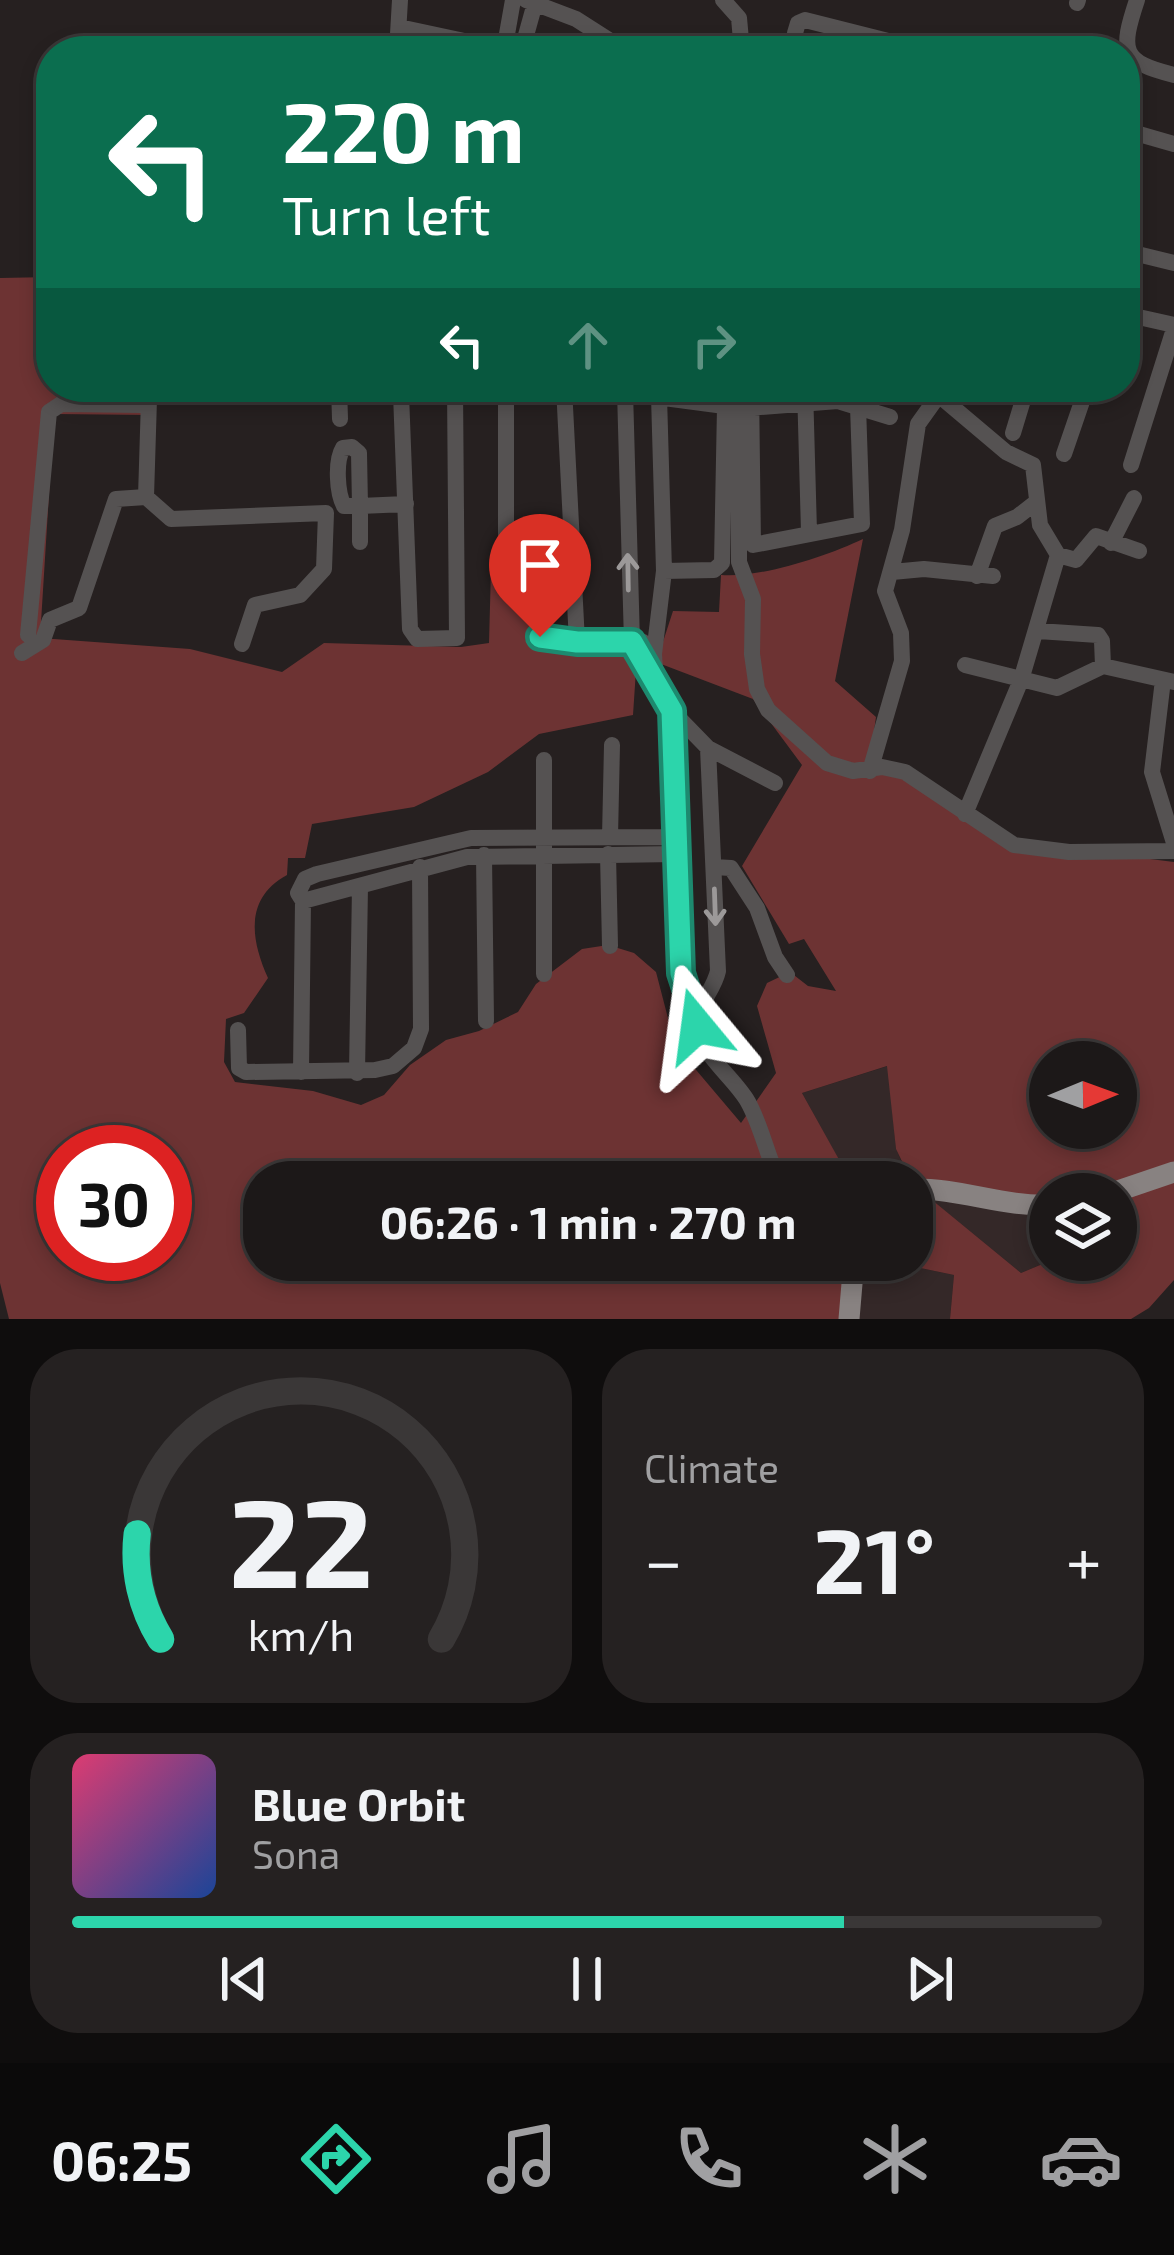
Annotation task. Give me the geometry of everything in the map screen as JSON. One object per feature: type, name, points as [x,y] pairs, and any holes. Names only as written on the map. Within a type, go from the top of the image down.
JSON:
[{"type":"main road","points":[[1137,1185],[1174,1172]]},
{"type":"main road","points":[[933,1189],[1029,1204]]},
{"type":"main road","points":[[849,1319],[852,1281]]},
{"type":"street","points":[[398,36],[400,0]]},
{"type":"street","points":[[507,36],[513,0]]},
{"type":"street","points":[[1127,36],[1137,0]]},
{"type":"street","points":[[726,1],[739,18],[741,36]]},
{"type":"street","points":[[526,36],[530,2],[606,36]]},
{"type":"street","points":[[796,36],[798,23],[805,20],[868,36]]},
{"type":"street","points":[[399,27],[441,36]]},
{"type":"street","points":[[1140,66],[1173,73]]},
{"type":"street","points":[[1140,134],[1174,144]]},
{"type":"street","points":[[1140,254],[1174,262]]},
{"type":"street","points":[[1131,465],[1174,327],[1140,318]]},
{"type":"street","points":[[28,635],[49,412],[61,404],[144,402]]},
{"type":"street","points":[[146,497],[151,402]]},
{"type":"street","points":[[339,402],[340,419]]},
{"type":"street","points":[[401,402],[410,628],[417,639],[457,638],[455,402]]},
{"type":"street","points":[[506,402],[506,563]]},
{"type":"street","points":[[565,402],[577,642]]},
{"type":"street","points":[[626,402],[632,642],[672,711],[708,748],[775,783]]},
{"type":"street","points":[[656,682],[664,571],[658,402]]},
{"type":"street","points":[[702,402],[739,407],[766,402]]},
{"type":"street","points":[[739,402],[739,562],[753,599],[757,689],[768,710],[816,757],[854,771],[890,767],[905,772],[999,838],[1028,849],[1174,847],[1152,772],[1169,681],[1103,666],[1062,688],[965,665]]},
{"type":"street","points":[[664,571],[715,569],[722,563],[742,402]]},
{"type":"street","points":[[805,402],[809,532]]},
{"type":"street","points":[[842,402],[890,417]]},
{"type":"street","points":[[870,771],[902,661],[898,620],[885,591],[918,424],[928,402]]},
{"type":"street","points":[[945,402],[1006,452],[1033,465],[1040,525],[1058,555],[1076,560],[1096,536],[1139,550]]},
{"type":"street","points":[[1012,433],[1022,402]]},
{"type":"street","points":[[1064,454],[1082,402]]},
{"type":"street","points":[[739,407],[753,545],[862,524],[858,406]]},
{"type":"street","points":[[22,653],[43,640],[50,620],[79,608],[116,499],[146,497],[171,519],[326,513],[324,569],[300,595],[256,604],[242,644]]},
{"type":"street","points":[[1111,543],[1134,498]]},
{"type":"street","points":[[892,572],[924,569],[985,576],[995,526],[1017,518],[1035,503]]},
{"type":"street","points":[[360,542],[360,506],[406,504]]},
{"type":"street","points":[[964,814],[1021,680],[1058,555]]},
{"type":"street","points":[[1037,631],[1098,635],[1103,666]]},
{"type":"street","points":[[533,634],[577,642],[656,642]]},
{"type":"street","points":[[672,711],[681,973],[698,1010],[699,1035],[747,1099],[772,1161]]},
{"type":"street","points":[[610,946],[613,745]]},
{"type":"street","points":[[698,1010],[715,988],[718,971],[708,748]]},
{"type":"street","points":[[544,760],[544,974]]},
{"type":"street","points":[[303,901],[298,886],[317,874],[460,840],[675,846]]},
{"type":"street","points":[[303,901],[420,867],[544,845]]},
{"type":"street","points":[[484,855],[486,1021]]},
{"type":"street","points":[[238,1030],[237,1059],[242,1071],[357,1072],[393,1066],[418,1041],[420,867]]},
{"type":"street","points":[[714,867],[731,868],[757,908],[775,957],[788,975]]},
{"type":"street","points":[[357,1072],[360,886]]},
{"type":"street","points":[[301,1072],[303,901]]},
{"type":"shaded area","points":[[36,277],[36,402],[151,402],[151,415],[54,414],[40,638],[190,649],[282,672],[324,643],[461,647],[489,643],[491,569],[543,573],[543,621],[530,622],[532,639],[637,655],[633,715],[539,734],[488,772],[414,807],[312,824],[305,858],[288,858],[287,875],[273,884],[258,907],[255,934],[268,978],[244,1013],[226,1019],[224,1062],[235,1082],[313,1091],[361,1105],[384,1095],[410,1065],[446,1040],[518,1012],[536,984],[582,949],[608,945],[634,953],[656,972],[675,1045],[741,1123],[776,1073],[757,1006],[767,983],[790,972],[808,986],[836,991],[804,939],[789,944],[742,866],[802,765],[753,699],[661,664],[660,651],[673,611],[719,612],[721,575],[794,564],[863,539],[835,681],[876,717],[870,759],[1015,842],[1174,862],[1174,1280],[1149,1308],[1131,1319],[950,1319],[954,1275],[933,1271],[933,1201],[1021,1273],[1029,1270],[1029,1281],[1137,1281],[1137,1173],[1029,1173],[1029,1196],[1008,1199],[933,1189],[933,1161],[902,1161],[896,1149],[887,1066],[802,1093],[840,1161],[243,1161],[243,1281],[842,1281],[852,1319],[9,1319],[0,1283],[0,278]]},
{"type":"shaded area","points":[[888,1066],[896,1149],[901,1161],[839,1161],[802,1093]]},
{"type":"shaded area","points":[[1029,1183],[1029,1270],[1021,1273],[933,1201],[933,1184]]},
{"type":"shaded area","points":[[933,1271],[954,1275],[950,1319],[852,1319],[842,1281],[933,1281]]},
{"type":"route","points":[[540,637],[632,642],[672,711],[681,973],[698,1010],[697,1026]]}]
